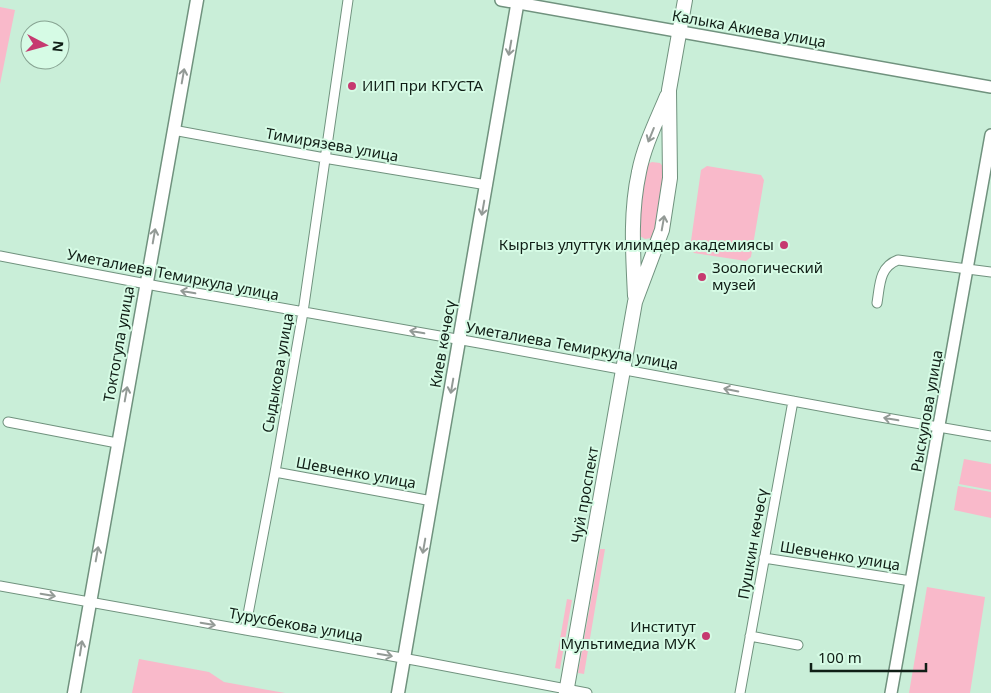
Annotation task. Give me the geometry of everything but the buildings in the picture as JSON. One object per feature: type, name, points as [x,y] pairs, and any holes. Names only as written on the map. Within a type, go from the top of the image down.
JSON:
[{"type":"main road","name":"Токтогула улица","points":[[74,693],[88,602],[197,0]]},
{"type":"main road","name":"Чуй проспект","points":[[567,691],[635,302],[662,230],[670,178],[670,90],[685,0]]},
{"type":"main road","name":"Киев көчөсү","points":[[398,693],[518,2]]},
{"type":"main road","name":"Чуй проспект","points":[[635,302],[632,226],[638,172],[670,90]]},
{"type":"street","name":"Сыдыкова улица","points":[[246,630],[276,472],[303,312],[348,0]]},
{"type":"street","name":"Калыка Акиева улица","points":[[501,0],[991,88]]},
{"type":"street","name":"Тимирязева улица","points":[[173,130],[486,185]]},
{"type":"street","name":"Рыскулова улица","points":[[891,693],[991,135]]},
{"type":"street","name":"Уметалиева Темиркула улица","points":[[0,256],[991,436]]},
{"type":"street","points":[[877,303],[882,273],[889,263],[898,260],[991,272]]},
{"type":"street","name":"Пушкин көчөсү","points":[[740,693],[793,401]]},
{"type":"street","points":[[8,422],[117,443]]},
{"type":"street","name":"Шевченко улица","points":[[276,472],[432,501]]},
{"type":"street","name":"Шевченко улица","points":[[764,558],[911,581]]},
{"type":"street","name":"Турусбекова улица","points":[[0,586],[404,658],[567,691],[587,693]]},
{"type":"street","points":[[750,636],[798,645]]},
{"type":"shaded area","points":[[0,7],[15,10],[0,84]]},
{"type":"shaded area","points":[[652,162],[660,163],[665,169],[658,229],[652,238],[645,239],[638,235],[635,225],[645,165]]},
{"type":"shaded area","points":[[707,166],[761,175],[764,180],[751,257],[746,261],[694,253],[690,248],[701,170]]},
{"type":"shaded area","points":[[964,459],[991,464],[991,490],[959,484]]},
{"type":"shaded area","points":[[958,486],[991,492],[991,518],[954,510]]},
{"type":"shaded area","points":[[600,549],[605,549],[584,674],[578,673]]},
{"type":"shaded area","points":[[927,587],[985,597],[970,693],[909,693]]},
{"type":"shaded area","points":[[567,599],[572,600],[560,669],[555,668]]},
{"type":"shaded area","points":[[139,659],[209,672],[224,682],[285,693],[132,693]]},
{"type":"place","name":"ИИП при КГУСТА","points":[[352,86]]},
{"type":"place","name":"Кыргыз улуттук илимдер академиясы","points":[[784,245]]},
{"type":"place","name":"Зоологический музей","points":[[702,277]]},
{"type":"place","name":"Институт Мультимедиа МУК","points":[[706,636]]}]
